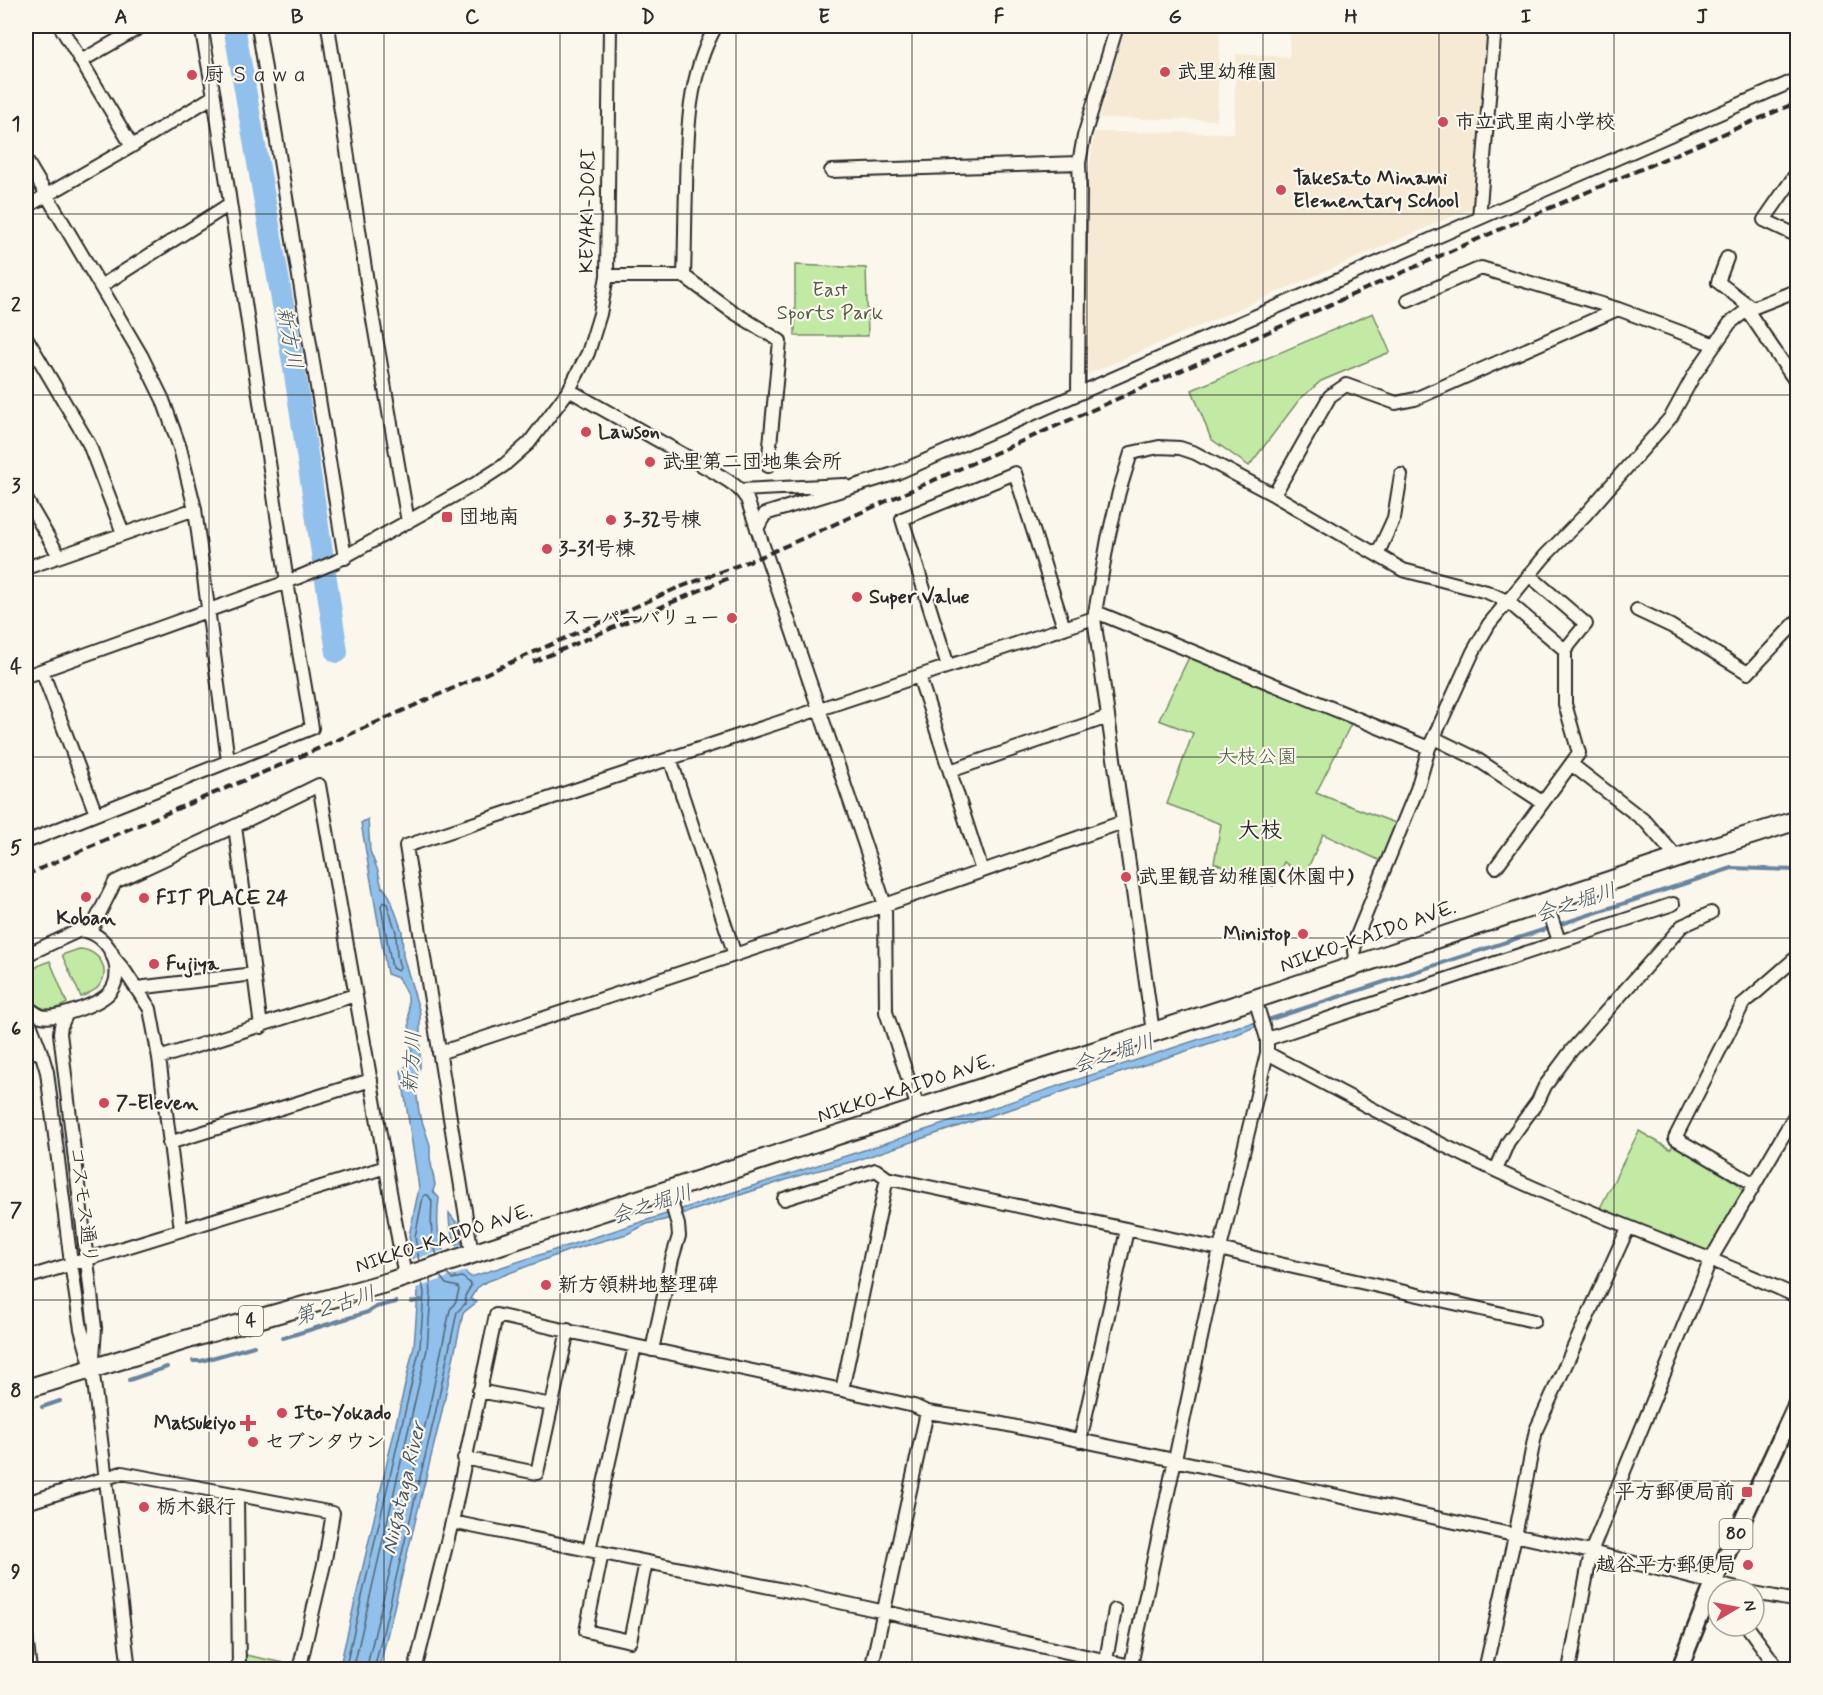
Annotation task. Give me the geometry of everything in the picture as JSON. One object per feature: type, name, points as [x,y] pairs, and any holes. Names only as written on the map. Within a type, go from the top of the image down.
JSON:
[{"type":"highway","name":"NIKKO-KAIDO AVE.","points":[[26,1389],[208,1333],[407,1276],[1153,1032],[1257,1006],[1356,965],[1548,909],[1677,858],[1797,820]]},
{"type":"main road","name":"80","points":[[1720,1578],[1797,1401]]},
{"type":"main road","name":"80","points":[[1679,1670],[1706,1610]]},
{"type":"street","points":[[60,26],[132,147]]},
{"type":"street","points":[[81,61],[142,26]]},
{"type":"street","points":[[26,839],[30,840],[312,728],[214,96],[201,26]]},
{"type":"street","points":[[258,26],[340,560]]},
{"type":"street","points":[[328,26],[371,308],[408,522]]},
{"type":"street","name":"KEYAKI-DORI","points":[[26,675],[288,582],[340,560],[476,484],[503,466],[529,443],[569,390],[588,353],[600,314],[607,276],[610,26]]},
{"type":"street","points":[[684,276],[688,117],[693,89],[707,42],[716,26]]},
{"type":"street","points":[[1078,393],[1079,163],[1084,136],[1117,26]]},
{"type":"street","points":[[1479,218],[1495,26]]},
{"type":"street","points":[[757,529],[765,514],[897,473],[1797,79]]},
{"type":"street","points":[[26,207],[132,147],[214,96]]},
{"type":"street","points":[[26,160],[141,355],[163,400],[180,448],[195,509],[228,761]]},
{"type":"street","points":[[831,171],[1079,163]]},
{"type":"street","points":[[1797,171],[1764,220],[1797,236]]},
{"type":"street","points":[[101,286],[230,204]]},
{"type":"street","points":[[1727,258],[1718,282],[1749,309],[1797,385]]},
{"type":"street","points":[[1408,300],[1481,268],[1618,309],[1715,345]]},
{"type":"street","points":[[607,276],[684,276],[730,310],[780,342],[768,466]]},
{"type":"street","points":[[1356,965],[1354,951],[1356,938],[1417,789],[1432,743],[1473,652],[1489,624],[1507,600],[1671,417],[1694,375],[1730,323],[1749,309],[1797,290]]},
{"type":"street","points":[[1274,495],[1330,396],[1346,385],[1396,403],[1414,399],[1618,309]]},
{"type":"street","points":[[26,338],[89,444],[123,533]]},
{"type":"street","points":[[569,390],[714,472],[741,490],[747,499],[885,904],[886,1012],[918,1108]]},
{"type":"street","points":[[1153,1032],[1095,615],[1108,539],[1131,453],[1159,447],[1180,448],[1196,453],[1274,495],[1403,570],[1487,592],[1507,600],[1565,650]]},
{"type":"street","points":[[948,666],[902,519],[1015,473],[1064,628]]},
{"type":"street","points":[[1377,555],[1394,518],[1401,474]]},
{"type":"street","points":[[741,490],[866,484]]},
{"type":"street","points":[[26,499],[59,556]]},
{"type":"street","points":[[26,568],[195,509]]},
{"type":"street","points":[[1496,867],[1579,753],[1565,704],[1565,650],[1586,624],[1529,575]]},
{"type":"street","points":[[1637,610],[1671,626],[1748,673],[1797,620]]},
{"type":"street","points":[[470,1254],[406,846],[1064,628],[1095,615],[1475,758],[1542,802]]},
{"type":"street","points":[[42,671],[96,814]]},
{"type":"street","points":[[919,676],[982,871]]},
{"type":"street","points":[[950,771],[1108,717]]},
{"type":"street","points":[[670,758],[735,955]]},
{"type":"street","points":[[1571,764],[1646,822],[1677,858]]},
{"type":"street","points":[[90,932],[115,882],[319,784],[407,1276]]},
{"type":"street","points":[[439,1053],[735,955],[1123,822]]},
{"type":"street","points":[[235,826],[261,1027]]},
{"type":"street","points":[[1266,1037],[1558,938],[1673,904]]},
{"type":"street","points":[[1548,909],[1558,938]]},
{"type":"street","points":[[1496,1170],[1508,1142],[1571,1051],[1682,926],[1711,914]]},
{"type":"street","points":[[26,955],[78,931],[90,932],[102,939],[108,946],[116,967],[115,981],[110,992],[101,999],[66,1015],[42,1016],[26,1006]]},
{"type":"street","points":[[1755,1184],[1675,1138],[1743,1005],[1797,956]]},
{"type":"street","points":[[113,957],[150,1009],[159,1058],[181,1230]]},
{"type":"street","points":[[137,988],[254,974]]},
{"type":"street","points":[[159,1058],[355,995]]},
{"type":"street","points":[[1130,1668],[1220,1249],[1267,1053],[1266,1037],[1257,1006]]},
{"type":"street","name":"コスモス通り","points":[[26,1013],[47,1072],[71,1263],[81,1329],[92,1368],[107,1477],[129,1670]]},
{"type":"street","name":"コスモス通り","points":[[66,1015],[60,1033],[95,1328],[92,1368]]},
{"type":"street","points":[[26,1052],[36,1052],[42,1055]]},
{"type":"street","points":[[1267,1053],[1496,1170],[1628,1228],[1711,1259],[1797,1297]]},
{"type":"street","points":[[169,1143],[371,1080]]},
{"type":"street","points":[[1569,1670],[1591,1552],[1711,1259],[1797,1110]]},
{"type":"street","points":[[26,1278],[386,1167]]},
{"type":"street","points":[[784,1199],[876,1170],[887,1178],[1220,1249],[1534,1320]]},
{"type":"street","points":[[842,1390],[887,1178]]},
{"type":"street","points":[[652,1350],[672,1258],[680,1236],[668,1191]]},
{"type":"street","points":[[1485,1670],[1536,1430],[1628,1228]]},
{"type":"street","points":[[1080,1441],[1127,1230]]},
{"type":"street","points":[[415,1670],[452,1522],[496,1315],[914,1406],[927,1412],[998,1423],[1174,1460],[1591,1552],[1706,1583]]},
{"type":"street","points":[[464,1458],[537,1473],[568,1330]]},
{"type":"street","points":[[589,1550],[636,1346]]},
{"type":"street","points":[[479,1391],[552,1405]]},
{"type":"street","points":[[871,1670],[927,1412]]},
{"type":"street","points":[[26,1503],[122,1473],[333,1513],[325,1560],[299,1670]]},
{"type":"street","points":[[237,1496],[239,1670]]},
{"type":"street","points":[[452,1522],[968,1629],[1106,1660],[1130,1668],[1149,1670]]},
{"type":"street","points":[[602,1553],[586,1631],[630,1641],[646,1562]]},
{"type":"street","points":[[1766,1595],[1797,1601]]},
{"type":"street","points":[[1106,1660],[1115,1610]]},
{"type":"street","points":[[26,1636],[30,1670]]},
{"type":"street","points":[[1756,1638],[1779,1670]]},
{"type":"shaded area","name":"武里幼稚園","points":[[1126,26],[1220,26],[1217,120],[1099,118]]},
{"type":"shaded area","name":"Takesato Minami Elementary School","points":[[1290,26],[1487,26],[1472,208],[1088,374],[1086,366],[1088,173],[1095,132],[1234,133],[1236,54],[1289,57]]},
{"type":"green space","name":"East Sports Park","points":[[795,265],[866,268],[868,336],[795,336]]},
{"type":"green space","points":[[1373,313],[1390,352],[1321,381],[1299,400],[1249,466],[1211,439],[1192,390]]},
{"type":"green space","name":"大枝公園","points":[[1190,655],[1352,722],[1316,793],[1398,824],[1383,862],[1323,834],[1304,877],[1284,862],[1273,886],[1214,863],[1221,824],[1167,804],[1193,733],[1159,720]]},
{"type":"green space","points":[[79,949],[92,953],[104,968],[104,974],[98,987],[81,997],[62,955]]},
{"type":"green space","points":[[50,961],[67,1003],[52,1009],[37,1005],[29,995],[27,988],[29,976],[33,970]]},
{"type":"green space","points":[[1639,1131],[1670,1149],[1674,1145],[1740,1185],[1743,1192],[1712,1248],[1703,1251],[1599,1210]]},
{"type":"green space","points":[[246,1655],[288,1664],[291,1669],[241,1669],[241,1660]]},
{"type":"water","name":"Niigataga River","points":[[368,819],[370,851],[382,888],[390,897],[402,931],[403,956],[420,1013],[420,1067],[415,1081],[419,1112],[430,1145],[435,1185],[433,1191],[439,1198],[438,1230],[445,1256],[455,1276],[457,1242],[451,1232],[449,1213],[459,1226],[466,1273],[471,1277],[1239,1026],[1274,1019],[1235,1035],[855,1161],[804,1174],[647,1224],[627,1234],[570,1250],[486,1282],[477,1288],[470,1299],[477,1302],[463,1313],[441,1416],[379,1669],[339,1670],[414,1346],[418,1293],[409,1236],[419,1188],[401,1071],[409,1063],[412,1050],[408,997],[398,978],[387,974],[361,823]]},
{"type":"pier","points":[[465,1244],[469,1270],[414,1289],[410,1260],[445,1250],[453,1266],[454,1247]]},
{"type":"waterway","name":"新方川","points":[[234,26],[294,368],[337,652]]},
{"type":"waterway","name":"会之堀川","points":[[1265,1021],[1732,868],[1798,870]]},
{"type":"waterway","points":[[412,1302],[421,1300]]},
{"type":"waterway","name":"第２古川","points":[[283,1338],[396,1302]]},
{"type":"waterway","name":"第２古川","points":[[193,1361],[201,1361],[254,1346]]},
{"type":"waterway","name":"第２古川","points":[[129,1380],[167,1367]]},
{"type":"waterway","name":"第２古川","points":[[42,1407],[60,1401]]},
{"type":"railway","points":[[26,875],[288,762],[675,589],[765,555],[1503,228],[1798,102]]},
{"type":"railway","points":[[533,662],[731,577]]},
{"type":"place","name":"武里幼稚園","points":[[1165,72]]},
{"type":"place","name":"厨 Ｓａｗａ","points":[[192,75]]},
{"type":"place","name":"市立武里南小学校","points":[[1443,122]]},
{"type":"place","name":"Takesato Minami Elementary School","points":[[1281,190]]},
{"type":"place","name":"Lawson","points":[[586,432]]},
{"type":"place","name":"武里第二団地集会所","points":[[650,462]]},
{"type":"place","name":"団地南","points":[[447,517]]},
{"type":"place","name":"3-32号棟","points":[[611,520]]},
{"type":"place","name":"3-31号棟","points":[[547,549]]},
{"type":"place","name":"Super Value","points":[[857,597]]},
{"type":"place","name":"スーパーバリュー","points":[[732,618]]},
{"type":"place","name":"武里観音幼稚園(休園中)","points":[[1126,877]]},
{"type":"place","name":"Koban","points":[[86,897]]},
{"type":"place","name":"FIT PLACE 24","points":[[144,898]]},
{"type":"place","name":"Ministop","points":[[1303,934]]},
{"type":"place","name":"Fujiya","points":[[154,964]]},
{"type":"place","name":"7-Eleven","points":[[104,1103]]},
{"type":"place","name":"新方領耕地整理碑","points":[[546,1285]]},
{"type":"place","name":"Ito-Yokado","points":[[282,1413]]},
{"type":"place","name":"Matsukiyo","points":[[248,1423]]},
{"type":"place","name":"セブンタウン","points":[[253,1442]]},
{"type":"place","name":"平方郵便局前","points":[[1747,1492]]},
{"type":"place","name":"栃木銀行","points":[[144,1507]]},
{"type":"place","name":"越谷平方郵便局","points":[[1748,1565]]},
{"type":"district","name":"大枝","points":[[1260,831]]}]
